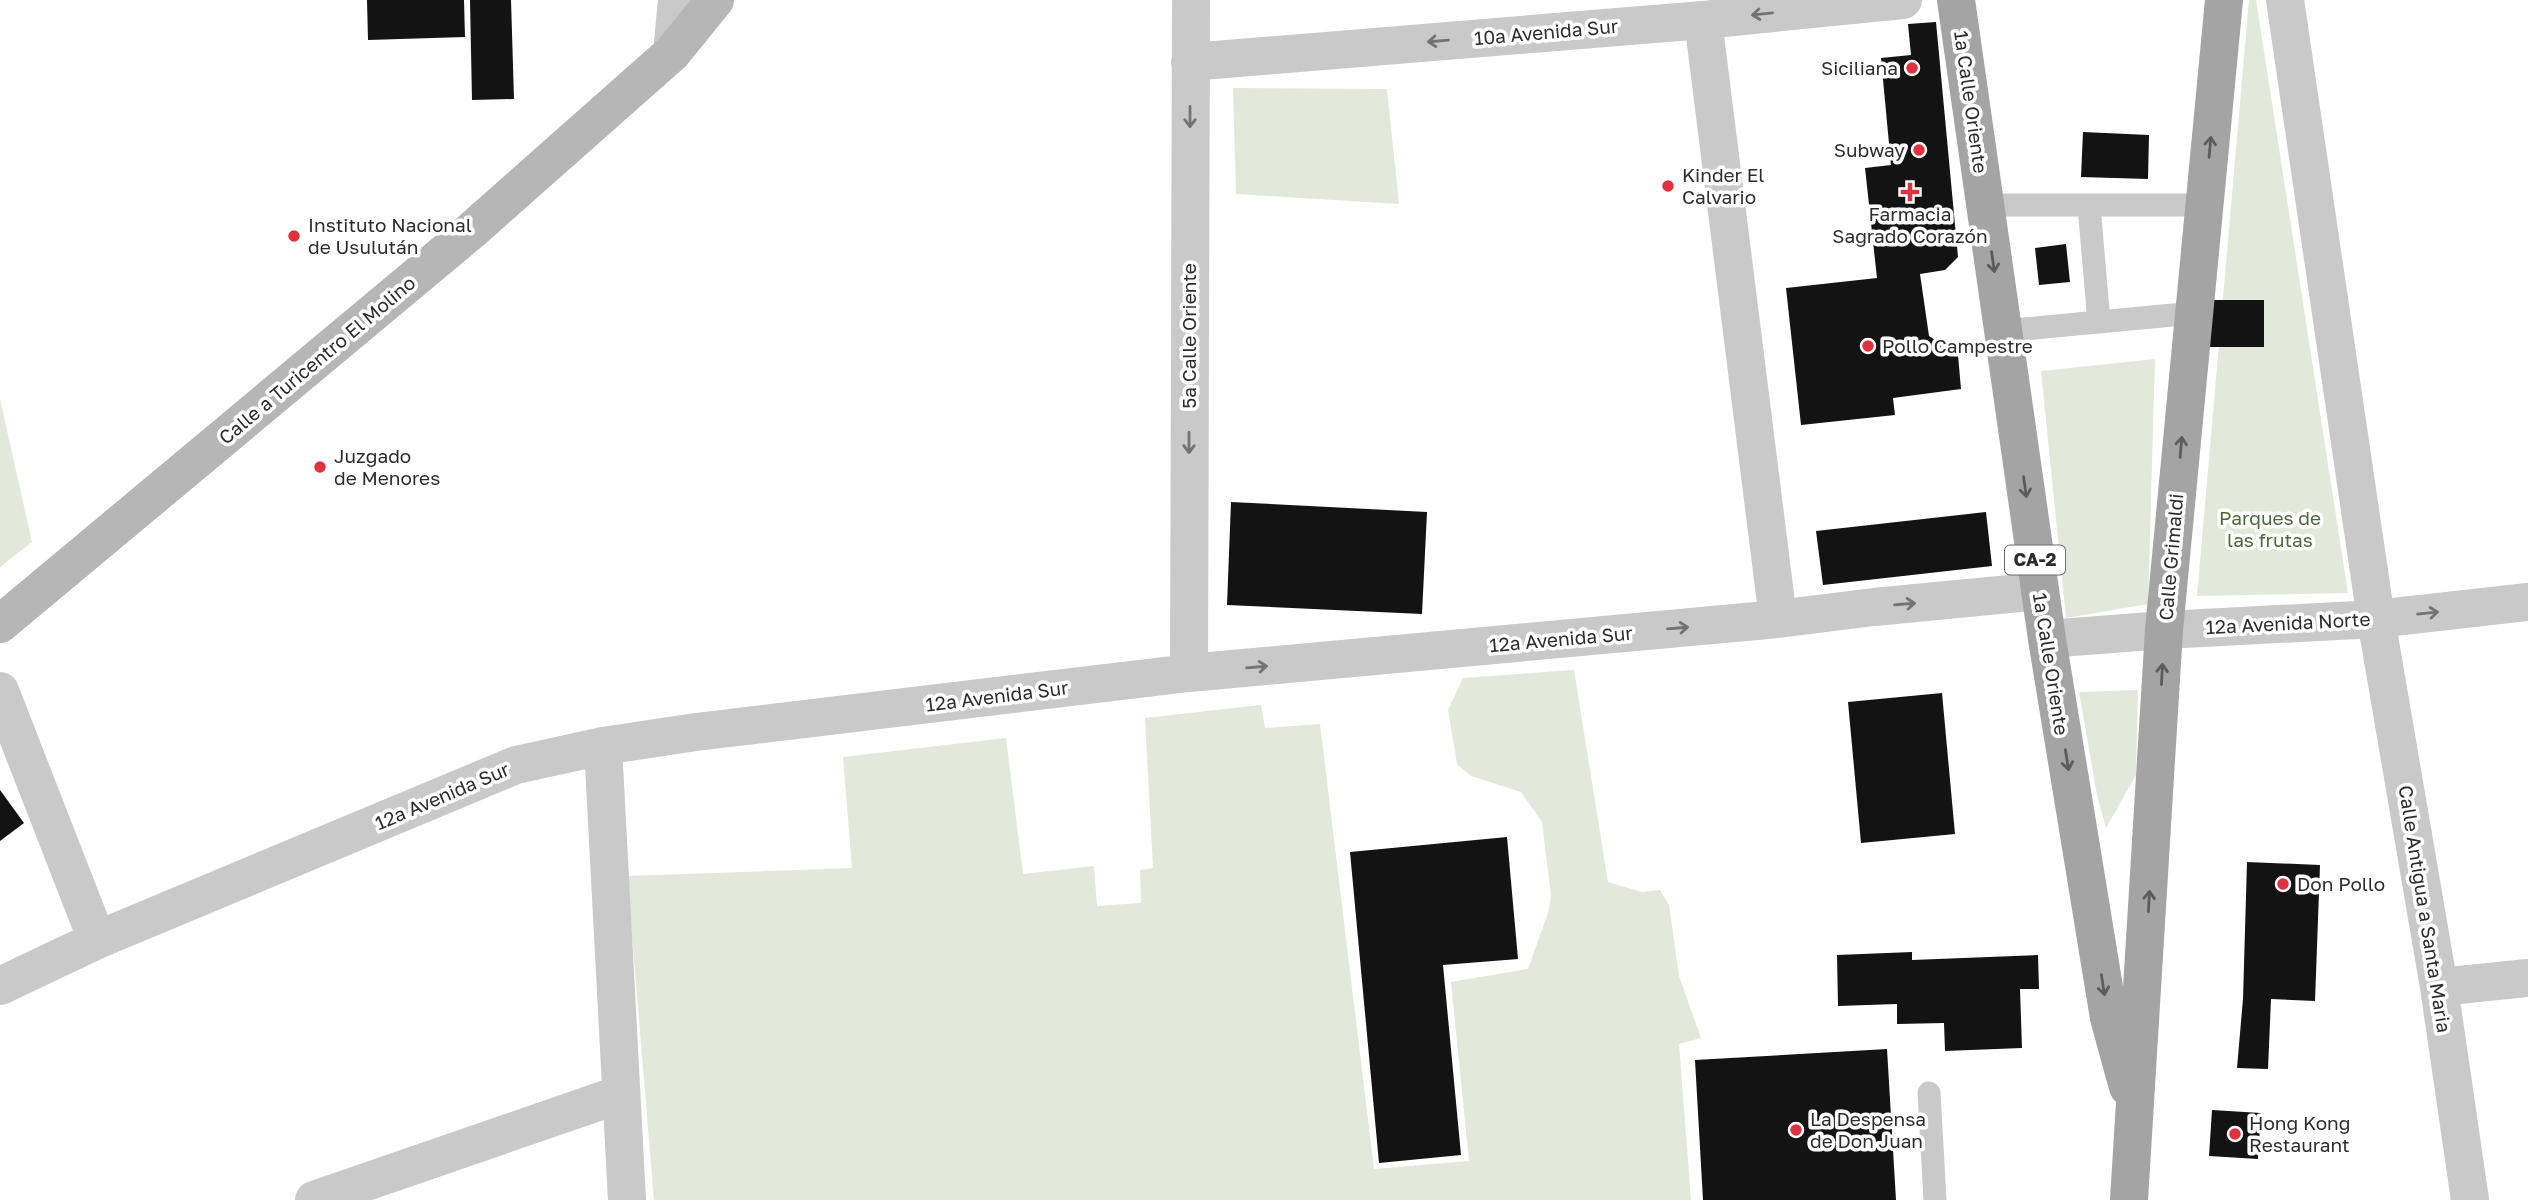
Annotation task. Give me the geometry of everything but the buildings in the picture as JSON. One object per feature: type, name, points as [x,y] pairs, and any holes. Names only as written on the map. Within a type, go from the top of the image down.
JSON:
[{"type":"main road","name":"1a Calle Oriente","points":[[1956,0],[2047,639],[2109,1018],[2136,1116]]},
{"type":"main road","name":"Calle Grimaldi","points":[[2136,1116],[2164,630],[2224,0]]},
{"type":"main road","name":"CA-2","points":[[2130,1200],[2136,1116]]},
{"type":"street","points":[[672,53],[677,0]]},
{"type":"street","name":"Calle a Turicentro El Molino","points":[[0,624],[471,231],[672,53],[715,0]]},
{"type":"street","name":"5a Calle Oriente","points":[[1189,673],[1191,0]]},
{"type":"street","name":"10a Avenida Sur","points":[[1190,62],[1703,20],[1903,0]]},
{"type":"street","name":"Calle Antigua a Santa Maria","points":[[2285,0],[2376,619],[2439,987],[2470,1200]]},
{"type":"street","points":[[1703,20],[1778,619]]},
{"type":"street","name":"12a Avenida Sur","points":[[0,986],[97,940],[516,765],[603,746],[696,732],[1189,673],[1778,619],[2040,591]]},
{"type":"street","name":"12a Avenida Norte","points":[[2047,639],[2376,619],[2528,602]]},
{"type":"street","points":[[0,691],[97,940]]},
{"type":"street","points":[[603,746],[627,1200]]},
{"type":"street","points":[[2439,987],[2528,978]]},
{"type":"street","points":[[314,1200],[621,1094]]},
{"type":"lane","points":[[1985,205],[2204,205]]},
{"type":"lane","points":[[2089,206],[2099,322]]},
{"type":"lane","points":[[2003,331],[2194,313]]},
{"type":"lane","points":[[1929,1093],[1935,1200]]},
{"type":"green space","name":"Parques de las frutas","points":[[2249,0],[2256,0],[2348,593],[2197,596]]},
{"type":"green space","points":[[1233,88],[1387,89],[1399,204],[1236,194]]},
{"type":"green space","points":[[2155,359],[2148,604],[2066,618],[2041,371]]},
{"type":"green space","points":[[0,399],[32,542],[0,567]]},
{"type":"green space","points":[[1574,670],[1608,882],[1642,892],[1660,890],[1669,905],[1679,976],[1701,1038],[1679,1044],[1691,1200],[654,1200],[627,876],[852,868],[843,757],[1006,738],[1023,874],[1094,866],[1097,906],[1141,903],[1140,870],[1153,868],[1145,718],[1261,705],[1265,728],[1320,724],[1374,1169],[1469,1161],[1451,982],[1528,969],[1548,913],[1551,896],[1542,822],[1521,792],[1471,776],[1457,764],[1448,710],[1463,678]]},
{"type":"green space","points":[[2138,690],[2136,775],[2106,828],[2097,795],[2079,692]]},
{"type":"place","name":"Siciliana","points":[[1912,68]]},
{"type":"place","name":"Subway","points":[[1919,150]]},
{"type":"place","name":"Kinder El Calvario","points":[[1668,186]]},
{"type":"place","name":"Farmacia Sagrado Corazón","points":[[1910,192]]},
{"type":"place","name":"Instituto Nacional de Usulután","points":[[294,236]]},
{"type":"place","name":"Pollo Campestre","points":[[1868,346]]},
{"type":"place","name":"Juzgado de Menores","points":[[320,467]]},
{"type":"place","name":"Don Pollo","points":[[2283,884]]},
{"type":"place","name":"La Despensa de Don Juan","points":[[1796,1130]]},
{"type":"place","name":"Hong Kong Restaurant","points":[[2235,1134]]}]
